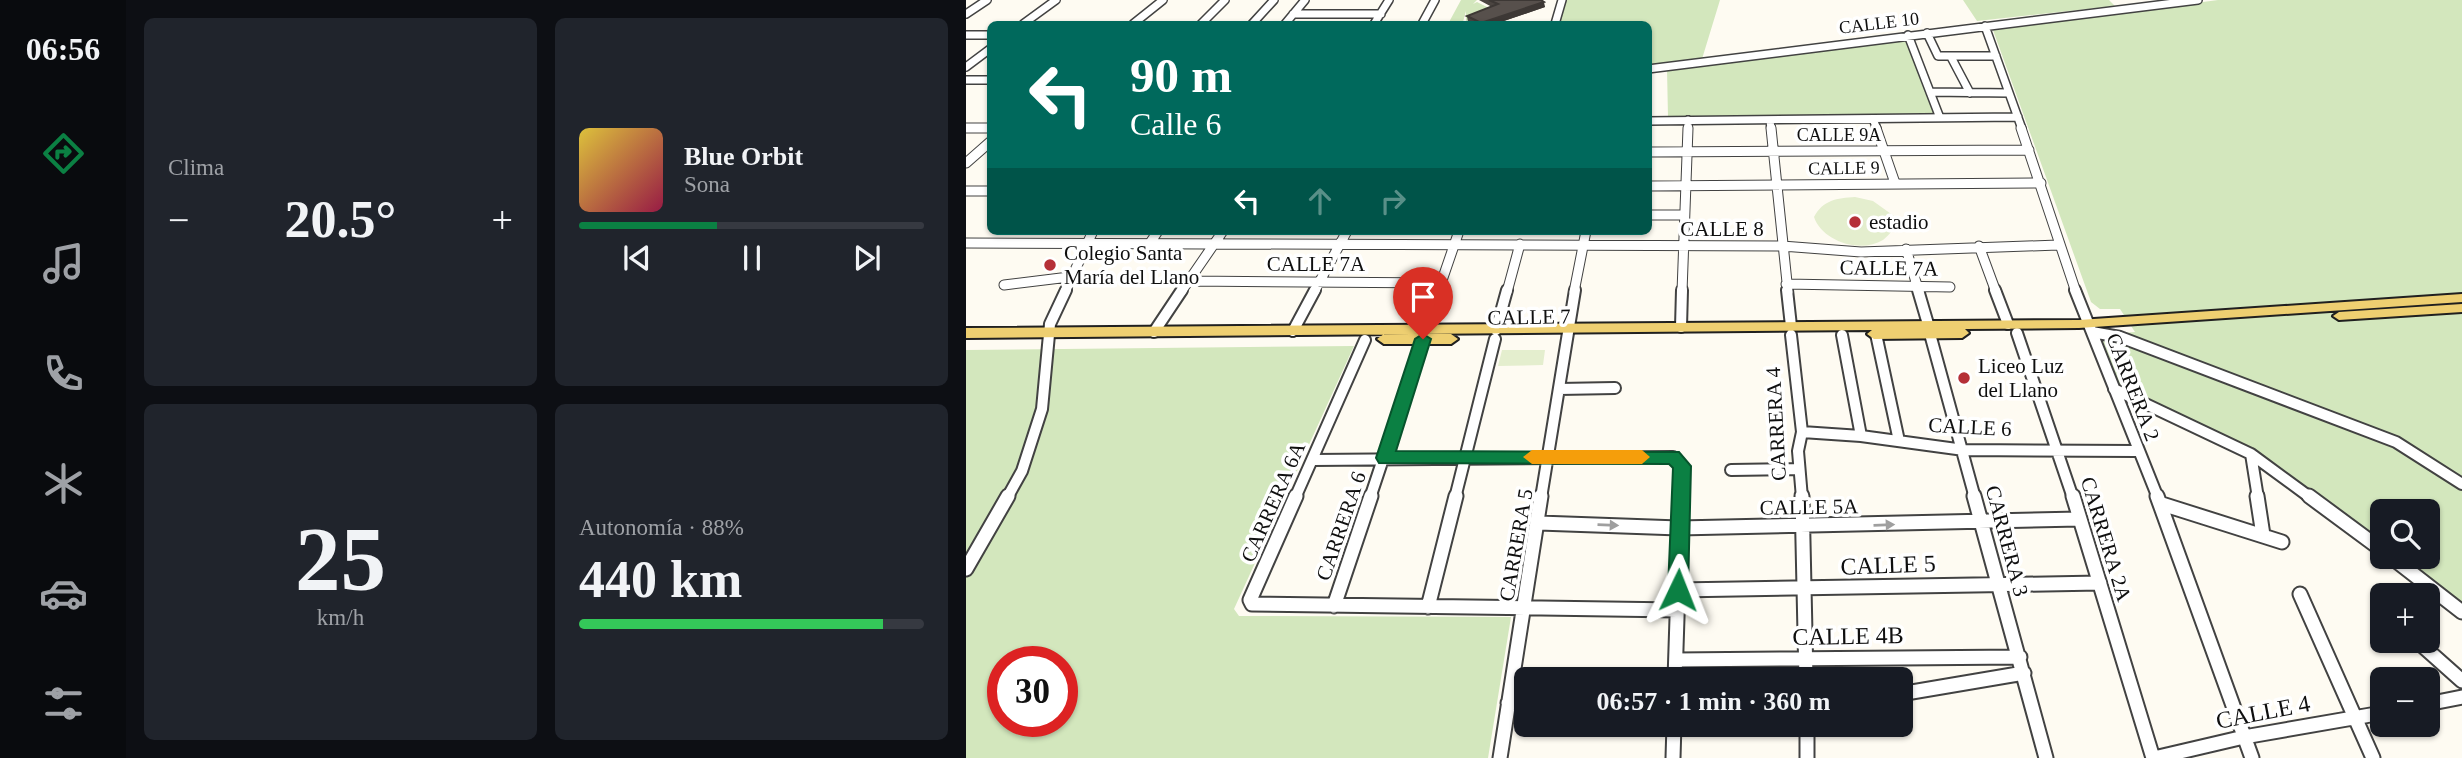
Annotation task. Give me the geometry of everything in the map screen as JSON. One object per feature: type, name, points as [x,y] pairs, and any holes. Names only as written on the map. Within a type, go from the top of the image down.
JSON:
[{"type":"main road","points":[[2090,328],[2462,298]]},
{"type":"main road","points":[[2090,328],[2462,308]]},
{"type":"main road","name":"CALLE 7","points":[[1567,333],[1681,327],[1791,330],[1842,335],[1929,329]]},
{"type":"main road","name":"CALLE 7","points":[[966,343],[1154,332],[1496,334],[2090,328]]},
{"type":"main road","name":"CALLE 7","points":[[966,333],[1047,337],[1365,340],[1425,334]]},
{"type":"street","points":[[966,14],[987,0]]},
{"type":"street","points":[[1027,21],[1056,0]]},
{"type":"street","points":[[1137,21],[1163,0]]},
{"type":"street","points":[[1204,21],[1225,0]]},
{"type":"street","points":[[1255,21],[1274,0]]},
{"type":"street","points":[[1287,21],[1305,0]]},
{"type":"street","points":[[1376,21],[1389,0]]},
{"type":"street","points":[[1424,21],[1435,0]]},
{"type":"street","points":[[1556,21],[1562,0]]},
{"type":"street","points":[[2111,0],[2121,10]]},
{"type":"street","name":"CALLE 10","points":[[1652,68],[2198,0]]},
{"type":"street","points":[[1293,14],[1381,14]]},
{"type":"street","name":"CARRERA 2","points":[[1985,26],[2041,183],[2058,245],[2137,451],[2161,504],[2252,758]]},
{"type":"street","points":[[1927,33],[1936,54],[1951,57],[1996,56]]},
{"type":"street","points":[[966,35],[987,35]]},
{"type":"street","points":[[1908,36],[1940,118]]},
{"type":"street","points":[[966,67],[987,50]]},
{"type":"street","points":[[1951,57],[1970,93]]},
{"type":"street","points":[[966,78],[987,78]]},
{"type":"street","points":[[1930,92],[2009,93]]},
{"type":"street","points":[[1652,121],[2018,117]]},
{"type":"street","points":[[1873,118],[1895,184]]},
{"type":"street","points":[[1681,327],[1681,246],[1688,120]]},
{"type":"street","name":"CARRERA 4","points":[[1770,120],[1802,432],[1798,451],[1804,527],[1805,667]]},
{"type":"street","points":[[966,128],[987,128]]},
{"type":"street","points":[[966,163],[987,145]]},
{"type":"street","name":"CALLE 9A","points":[[1652,152],[2029,150]]},
{"type":"street","name":"CALLE 9","points":[[1652,186],[2041,183]]},
{"type":"street","points":[[966,191],[987,191]]},
{"type":"street","points":[[1652,215],[1683,215]]},
{"type":"street","points":[[966,569],[1022,471],[1042,409],[1047,337],[1069,277],[1091,235]]},
{"type":"street","points":[[1150,243],[1155,235]]},
{"type":"street","points":[[1154,332],[1220,235]]},
{"type":"street","points":[[1293,331],[1322,282],[1344,235]]},
{"type":"street","points":[[1396,243],[1400,235]]},
{"type":"street","name":"CARRERA 6","points":[[1334,606],[1458,235]]},
{"type":"street","points":[[1583,246],[1585,235]]},
{"type":"street","name":"CALLE 8","points":[[966,243],[1456,243],[1782,246],[1861,251],[2058,245]]},
{"type":"street","points":[[1427,607],[1468,457],[1520,244]]},
{"type":"street","name":"CARRERA 5","points":[[1500,758],[1583,246]]},
{"type":"street","name":"CARRERA 2A","points":[[1979,246],[2013,328],[2057,449],[2154,758]]},
{"type":"street","name":"CARRERA 3","points":[[1906,249],[1964,450],[1997,584],[2020,657],[2046,758]]},
{"type":"street","points":[[1004,285],[1069,277]]},
{"type":"street","name":"CALLE 7A","points":[[1190,281],[1443,283]]},
{"type":"street","name":"CALLE 7A","points":[[1786,284],[1950,287]]},
{"type":"street","points":[[2090,328],[2362,428],[2419,455],[2462,484]]},
{"type":"street","points":[[1876,334],[1899,441]]},
{"type":"street","points":[[1842,335],[1861,436]]},
{"type":"street","name":"CARRERA 6A","points":[[1334,606],[1261,606],[1252,604],[1250,600],[1365,340]]},
{"type":"street","points":[[1559,389],[1615,388]]},
{"type":"street","points":[[2114,389],[2251,454],[2370,541]]},
{"type":"street","name":"CALLE 6","points":[[1802,432],[1861,436],[1964,450],[2137,451]]},
{"type":"street","points":[[2251,454],[2263,534]]},
{"type":"street","points":[[1313,460],[1673,457],[1682,466],[1676,667]]},
{"type":"street","points":[[1731,470],[1799,469]]},
{"type":"street","points":[[2161,504],[2283,542]]},
{"type":"street","name":"CALLE 5A","points":[[1539,523],[1679,528],[2079,519]]},
{"type":"street","points":[[2407,569],[2462,612]]},
{"type":"street","name":"CALLE 5","points":[[1678,590],[1805,590],[2100,583]]},
{"type":"street","points":[[2300,594],[2373,758]]},
{"type":"street","points":[[1334,606],[1677,610]]},
{"type":"street","points":[[2431,653],[2462,681]]},
{"type":"street","name":"CALLE 4B","points":[[1676,660],[2020,657]]},
{"type":"street","points":[[1913,692],[2024,673]]},
{"type":"street","points":[[2440,701],[2462,697]]},
{"type":"street","points":[[1508,703],[1514,703]]},
{"type":"street","name":"CALLE 4","points":[[2154,758],[2244,737],[2370,715]]},
{"type":"street","points":[[1673,758],[1674,737]]},
{"type":"street","points":[[1807,737],[1807,758]]},
{"type":"green space","points":[[1461,0],[1477,0],[1473,4],[1477,2],[1489,8],[1527,0],[1466,21],[1466,11],[1463,21],[1450,21]]},
{"type":"green space","points":[[1565,0],[1720,0],[1702,59],[1652,66],[1652,21],[1559,21]]},
{"type":"green space","points":[[1963,0],[2109,0],[2115,6],[1977,21]]},
{"type":"green space","points":[[2218,0],[2462,0],[2462,605],[2440,588],[2440,583],[2433,583],[2414,569],[2440,569],[2440,499],[2370,499],[2370,535],[2253,451],[2119,387],[2097,335],[2135,332],[2120,309],[2100,309],[2091,302],[1993,30]]},
{"type":"green space","points":[[1906,38],[1934,115],[1668,117],[1667,69]]},
{"type":"green space","name":"estadio","points":[[1855,197],[1873,201],[1894,216],[1895,228],[1883,240],[1864,246],[1843,243],[1833,239],[1818,225],[1814,217],[1826,203]]},
{"type":"green space","points":[[1354,346],[1234,609],[1239,616],[1511,617],[1488,758],[966,758],[966,350]]},
{"type":"green space","points":[[1502,350],[1545,350],[1543,365],[1498,366]]},
{"type":"building","points":[[1489,0],[1544,2],[1487,21],[1477,21],[1467,16],[1498,4]]},
{"type":"slow traffic","points":[[1532,457],[1642,457]]},
{"type":"place","name":"estadio","points":[[1855,222]]},
{"type":"place","name":"Colegio Santa María del Llano","points":[[1050,265]]},
{"type":"place","name":"Liceo Luz del Llano","points":[[1964,378]]},
{"type":"route","points":[[1423,339],[1385,458],[1673,457],[1679,460],[1682,466],[1678,590]]}]
